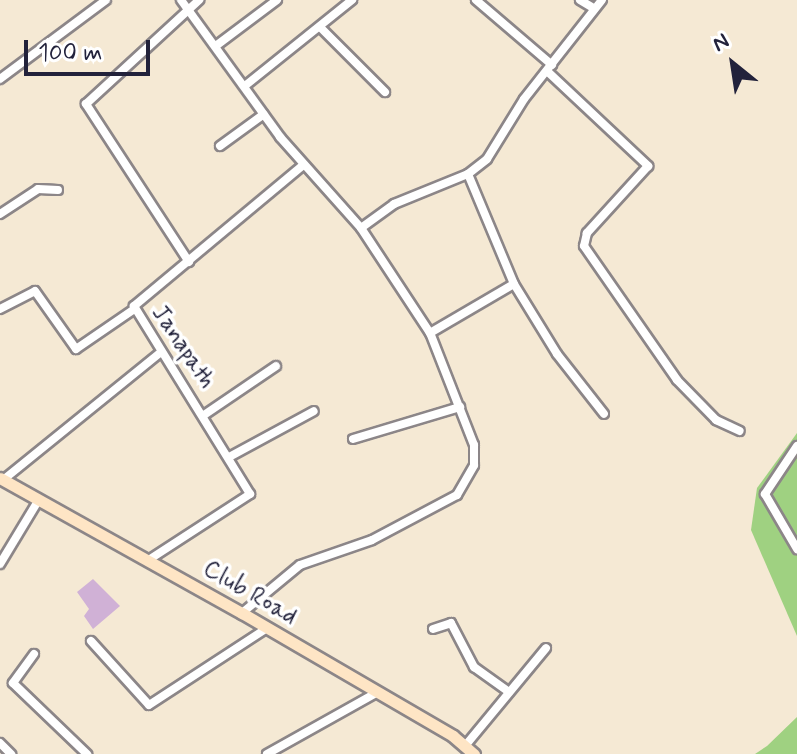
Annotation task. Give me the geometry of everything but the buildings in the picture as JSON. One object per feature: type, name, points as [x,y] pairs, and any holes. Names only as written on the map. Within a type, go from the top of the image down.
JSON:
[{"type":"street","points":[[0,79],[106,0]]},
{"type":"street","points":[[181,0],[303,165],[361,228],[430,333],[460,407],[475,455],[470,477],[457,495],[372,540],[300,565],[242,613]]},
{"type":"street","points":[[189,262],[86,104],[199,0]]},
{"type":"street","points":[[217,45],[277,0]]},
{"type":"street","points":[[246,85],[352,0]]},
{"type":"street","points":[[476,0],[550,68],[648,166],[587,233],[584,246],[677,380],[716,420],[740,431]]},
{"type":"street","points":[[580,0],[595,9]]},
{"type":"street","points":[[361,228],[394,204],[468,174],[487,159],[602,0]]},
{"type":"street","points":[[320,27],[385,92]]},
{"type":"street","points":[[220,146],[264,114]]},
{"type":"street","name":"Janapath","points":[[147,561],[248,499],[249,487],[133,310],[303,165]]},
{"type":"street","points":[[468,174],[514,284],[557,354],[604,414]]},
{"type":"street","points":[[0,214],[38,189],[58,190]]},
{"type":"street","points":[[430,333],[514,284]]},
{"type":"street","points":[[0,309],[35,291],[76,349],[133,310]]},
{"type":"street","points":[[2,479],[161,352]]},
{"type":"street","points":[[204,415],[276,366]]},
{"type":"street","points":[[353,439],[460,407]]},
{"type":"street","points":[[231,456],[314,411]]},
{"type":"street","points":[[797,446],[765,494],[797,549]]},
{"type":"street","name":"Club Road","points":[[2,479],[242,613],[378,692],[469,750]]},
{"type":"street","points":[[0,564],[38,501]]},
{"type":"street","points":[[433,629],[451,623],[474,667],[509,692]]},
{"type":"street","points":[[91,641],[149,705],[267,628]]},
{"type":"street","points":[[469,750],[509,692],[546,648]]},
{"type":"street","points":[[34,654],[13,683],[82,752]]},
{"type":"street","points":[[267,754],[378,692]]},
{"type":"street","points":[[0,743],[11,754]]},
{"type":"green space","points":[[797,433],[797,636],[751,530],[757,488]]},
{"type":"green space","points":[[797,717],[797,754],[755,754],[767,746]]}]
